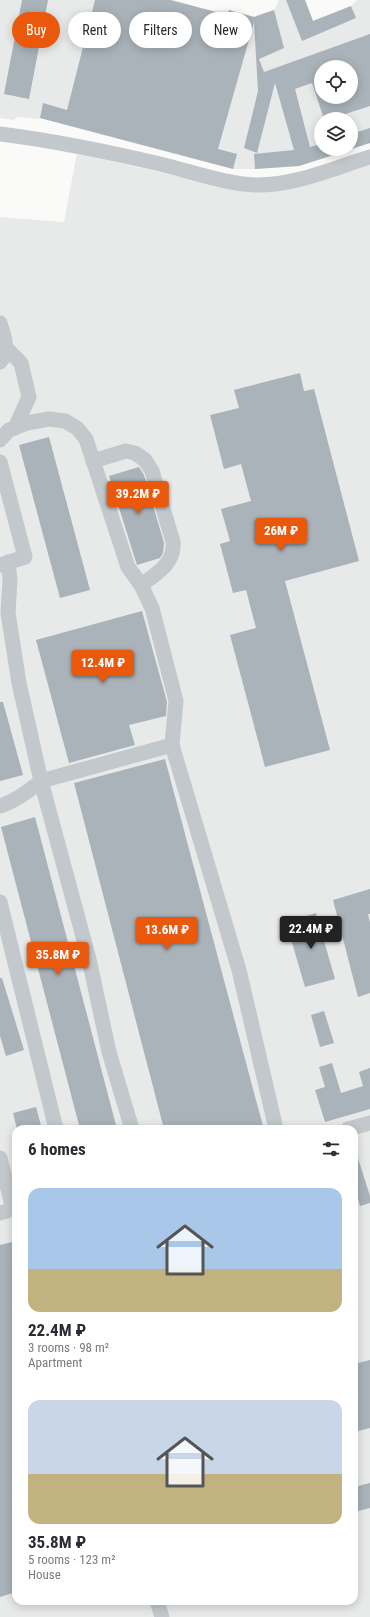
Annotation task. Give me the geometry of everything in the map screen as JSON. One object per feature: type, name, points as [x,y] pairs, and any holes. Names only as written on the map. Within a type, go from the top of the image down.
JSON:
[{"type":"street","points":[[0,134],[45,139],[86,147],[225,180],[257,185],[287,182],[370,157]]},
{"type":"street","points":[[0,323],[3,355],[21,363],[29,397],[15,428]]},
{"type":"street","points":[[0,440],[9,430],[27,423],[49,419],[65,421],[77,428],[86,439],[128,567],[141,585],[152,608],[176,701],[172,745],[239,970],[275,1125]]},
{"type":"street","points":[[93,461],[126,451],[136,453],[145,460],[152,471],[173,542],[174,551],[166,565],[141,585]]},
{"type":"street","points":[[0,462],[24,557],[4,564],[10,580],[8,614],[19,683],[41,781],[89,959],[109,1052],[131,1125]]},
{"type":"street","points":[[0,806],[10,803],[41,781],[172,745]]},
{"type":"street","points":[[0,902],[55,1125]]},
{"type":"street","points":[[358,1126],[370,1123]]},
{"type":"street","points":[[0,1158],[10,1210]]},
{"type":"street","points":[[158,1605],[162,1617]]},
{"type":"shaded area","points":[[0,0],[174,0],[211,11],[229,10],[236,12],[200,12],[200,48],[252,48],[252,16],[255,17],[274,10],[279,0],[305,0],[313,21],[351,6],[357,0],[370,0],[370,143],[358,147],[358,112],[314,112],[314,156],[330,156],[299,166],[233,169],[40,118],[18,117],[13,120],[0,118]]},
{"type":"shaded area","points":[[77,153],[219,186],[370,164],[370,1617],[0,1617],[0,217],[64,222]]},
{"type":"building","points":[[22,0],[48,0],[46,12],[20,12]]},
{"type":"building","points":[[95,0],[170,0],[216,12],[200,12],[200,48],[247,48],[218,149],[237,154],[233,169],[40,118],[43,103],[67,110],[83,48],[121,48],[121,12],[92,12]]},
{"type":"building","points":[[286,0],[305,0],[313,21],[351,6],[356,18],[302,41]]},
{"type":"building","points":[[274,10],[284,48],[259,59],[264,72],[370,34],[370,106],[352,112],[322,112],[319,104],[358,104],[358,60],[314,60],[314,89],[312,83],[295,89],[310,147],[314,146],[314,156],[330,156],[299,166],[255,169],[254,154],[294,150],[275,83],[257,153],[244,148],[258,91],[254,22],[252,29],[252,16]]},
{"type":"building","points":[[13,48],[39,48],[29,99],[4,94]]},
{"type":"building","points":[[370,128],[370,143],[358,147],[358,132]]},
{"type":"building","points":[[300,373],[304,391],[314,389],[359,561],[285,581],[330,750],[265,767],[230,635],[256,628],[246,590],[233,593],[220,544],[230,541],[221,509],[251,501],[241,464],[224,469],[210,415],[239,408],[234,390]]},
{"type":"building","points":[[49,437],[90,590],[60,598],[19,445]]},
{"type":"building","points":[[139,467],[144,475],[164,543],[163,553],[160,558],[137,565],[109,476]]},
{"type":"building","points":[[142,611],[167,702],[166,716],[129,725],[135,745],[69,763],[36,640]]},
{"type":"building","points":[[0,702],[3,702],[23,775],[0,781]]},
{"type":"building","points":[[165,759],[263,1125],[163,1125],[74,783]]},
{"type":"building","points":[[35,817],[116,1125],[79,1125],[1,827]]},
{"type":"building","points":[[370,889],[370,914],[368,914],[370,923],[370,993],[358,997],[333,900]]},
{"type":"building","points":[[316,913],[335,979],[305,987],[286,922]]},
{"type":"building","points":[[0,978],[2,978],[24,1050],[6,1056],[0,1036]]},
{"type":"building","points":[[324,1011],[334,1043],[320,1047],[311,1015]]},
{"type":"building","points":[[332,1063],[341,1093],[363,1086],[359,1072],[370,1068],[370,1109],[325,1122],[315,1090],[325,1087],[319,1067]]},
{"type":"building","points":[[36,1107],[41,1125],[16,1125],[13,1113]]},
{"type":"building","points":[[358,1158],[370,1196],[370,1203],[360,1206],[358,1199]]},
{"type":"building","points":[[12,1242],[12,1593],[0,1597],[0,1245]]},
{"type":"building","points":[[370,1360],[370,1428],[358,1431],[358,1363]]},
{"type":"building","points":[[370,1483],[370,1508],[358,1511],[358,1486]]}]
